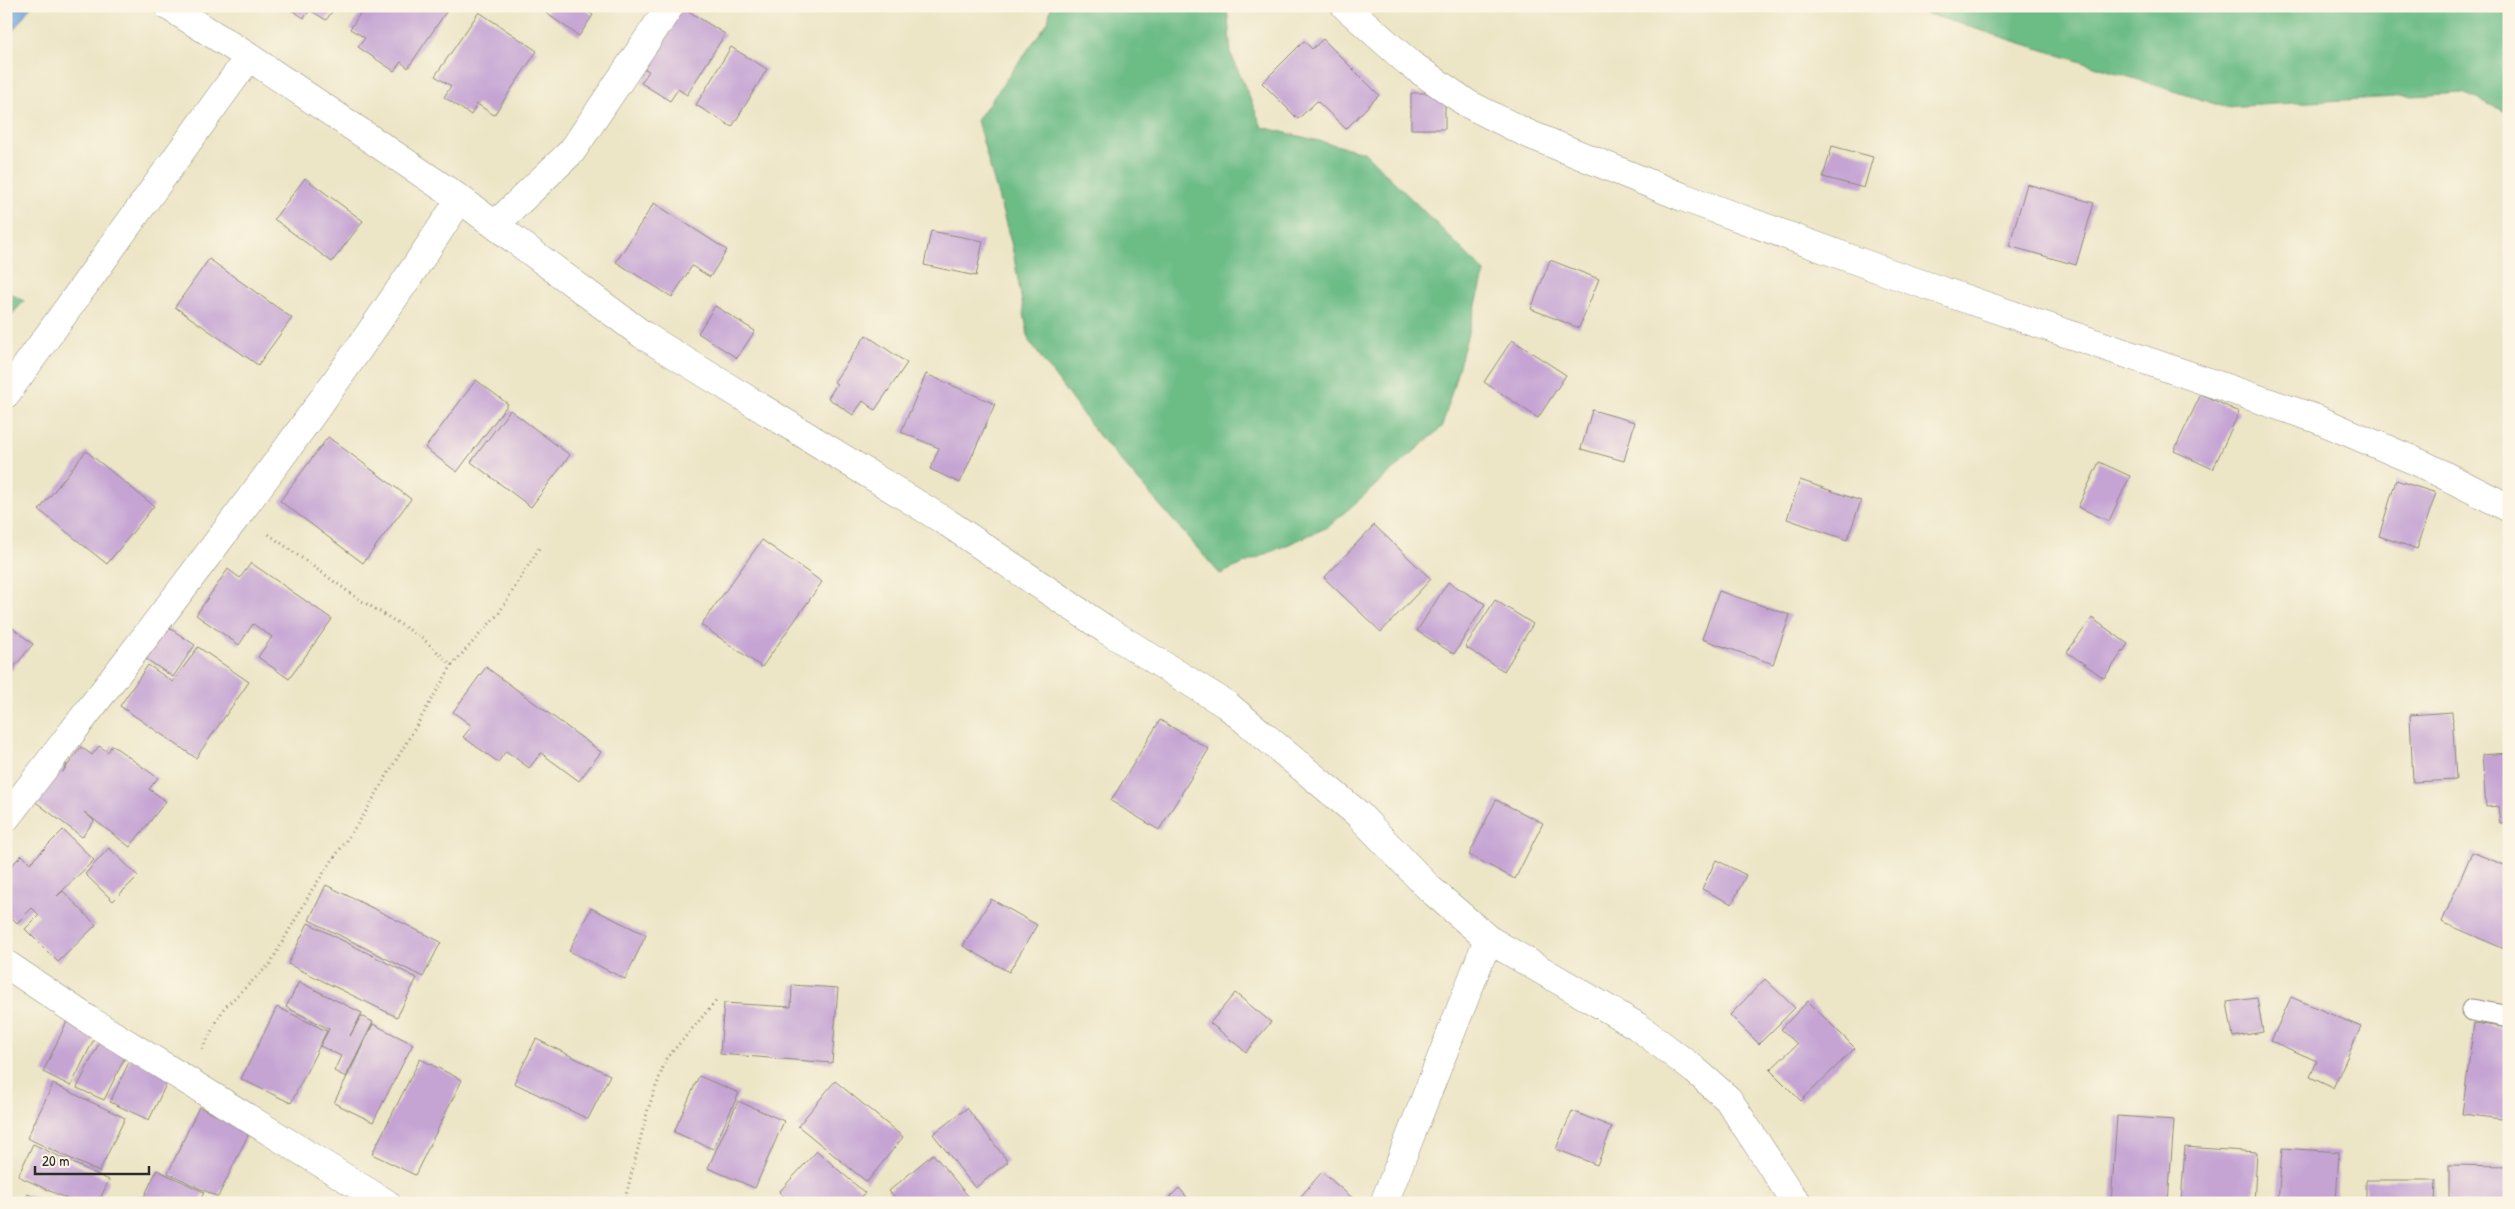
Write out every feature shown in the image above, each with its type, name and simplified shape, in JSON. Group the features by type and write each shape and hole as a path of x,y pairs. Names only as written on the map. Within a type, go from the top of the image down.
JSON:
{"street":[{"path":"168,6 249,57 460,198 642,335 948,523 1105,629 1227,706 1358,814 1430,889 1488,939 1636,1026 1696,1071 1728,1099 1790,1194 1798,1203"},
{"path":"496,224 572,151 670,6"},
{"path":"1345,6 1409,62 1468,104 1526,133 1685,198 1890,273 2316,419 2422,464 2509,508"},
{"path":"6,394 249,57"},
{"path":"6,818 241,512 394,300 460,198"},
{"path":"1384,1203 1488,939"},
{"path":"6,964 88,1020 386,1203"}],"lane":[{"path":"2472,1010 2509,1017"}],"path":[{"path":"241,512 317,571 421,637 452,665"},
{"path":"192,1083 201,1052 224,1008 270,964 312,890 365,813 452,665 500,613 541,545"},
{"path":"624,1203 648,1109 666,1059 717,1000"}],"green space":[{"path":"1051,6 1227,6 1231,54 1262,127 1364,152 1485,272 1442,427 1328,527 1220,574 1094,430 1029,341 1012,246 977,120 1048,22"},
{"path":"1903,6 2509,6 2509,113 2463,93 2225,107"},
{"path":"6,291 24,301 6,321"}],"water":[{"path":"6,6 31,6 6,40"}],"building":[{"path":"285,6 336,6 326,20 310,10 304,18"},
{"path":"365,6 450,6 408,68 401,62 394,71 358,47 365,38 350,29"},
{"path":"550,6 581,6 593,15 579,36 546,13"},
{"path":"680,6 725,34 687,95 678,89 670,101 641,83 649,71 643,68"},
{"path":"479,12 537,51 494,115 477,104 471,115 444,97 451,86 435,76"},
{"path":"1323,39 1379,95 1346,129 1317,101 1298,119 1262,83 1304,41 1312,49"},
{"path":"731,47 767,69 732,127 696,105"},
{"path":"1411,93 1445,93 1445,129 1411,129"},
{"path":"1832,146 1873,157 1864,188 1823,177"},
{"path":"305,178 363,221 332,262 274,219"},
{"path":"2027,184 2094,203 2076,265 2009,246"},
{"path":"654,203 727,250 710,277 692,266 672,297 616,262"},
{"path":"931,231 983,241 976,276 924,265"},
{"path":"209,259 292,318 258,365 175,307"},
{"path":"1550,260 1599,279 1579,328 1531,309"},
{"path":"715,306 755,331 737,358 698,333"},
{"path":"866,335 907,363 875,410 863,401 853,415 828,398 837,384 834,382"},
{"path":"1512,340 1566,375 1538,418 1484,382"},
{"path":"926,374 995,404 960,483 930,469 939,448 901,432"},
{"path":"476,380 508,404 457,472 425,448"},
{"path":"2201,394 2239,412 2213,469 2174,451"},
{"path":"510,410 570,455 531,507 471,462"},
{"path":"1592,410 1635,422 1624,461 1581,449"},
{"path":"328,437 411,499 363,563 280,501"},
{"path":"86,451 154,506 107,564 39,510"},
{"path":"2099,462 2130,476 2109,521 2078,507"},
{"path":"1800,480 1861,501 1847,540 1787,519"},
{"path":"2396,480 2436,493 2417,549 2379,536"},
{"path":"1374,525 1431,579 1381,632 1324,578"},
{"path":"762,540 822,582 762,667 701,625"},
{"path":"251,563 332,619 289,679 258,657 272,637 253,624 239,645 196,615 228,569 240,578"},
{"path":"1448,582 1485,604 1454,654 1417,631"},
{"path":"1719,591 1790,615 1773,664 1702,639"},
{"path":"1495,600 1533,624 1504,671 1465,647"},
{"path":"2092,618 2128,644 2104,678 2067,652"},
{"path":"6,623 33,644 11,671 6,668"},
{"path":"165,625 195,645 173,677 143,657"},
{"path":"198,647 249,682 196,758 120,706 148,665 173,682"},
{"path":"486,667 601,752 579,781 541,753 529,768 506,751 498,762 463,737 472,726 453,712"},
{"path":"2452,712 2456,780 2413,782 2410,715"},
{"path":"1160,720 1209,749 1159,830 1111,801"},
{"path":"112,745 158,778 149,789 166,801 130,847 84,812 94,821 82,837 33,800 63,762 67,765 62,773 81,747 92,755 99,746 108,752"},
{"path":"2509,753 2509,824 2500,824 2498,806 2486,807 2482,755"},
{"path":"1496,800 1543,823 1515,879 1469,855"},
{"path":"63,830 94,860 57,896 63,891 96,925 58,962 25,929 39,915 32,908 17,923 6,912 6,871 22,855 30,863"},
{"path":"109,848 138,876 113,901 85,874"},
{"path":"2472,852 2509,867 2509,951 2442,922"},
{"path":"1716,860 1746,875 1732,904 1702,889"},
{"path":"326,885 441,942 423,977 309,920"},
{"path":"991,899 1037,925 1009,972 963,946"},
{"path":"591,908 646,935 625,979 569,951"},
{"path":"308,923 417,978 397,1017 288,964"},
{"path":"1765,979 1795,1008 1759,1044 1730,1015"},
{"path":"299,982 362,1013 350,1036 361,1016 373,1022 346,1077 334,1071 341,1056 320,1046 329,1029 286,1007"},
{"path":"792,985 838,988 832,1063 720,1054 724,1003 791,1007"},
{"path":"1235,993 1271,1022 1246,1052 1210,1023"},
{"path":"2291,997 2361,1027 2333,1088 2310,1077 2317,1061 2271,1041"},
{"path":"2257,998 2263,1032 2233,1037 2227,1002"},
{"path":"1808,1001 1855,1048 1801,1101 1770,1070 1797,1044 1781,1029"},
{"path":"277,1007 327,1031 291,1103 241,1079"},
{"path":"70,1015 99,1029 71,1086 43,1072"},
{"path":"2474,1023 2509,1028 2509,1120 2462,1114"},
{"path":"373,1024 413,1044 373,1122 334,1103"},
{"path":"101,1039 128,1051 104,1100 77,1088"},
{"path":"536,1039 610,1075 588,1119 514,1083"},
{"path":"131,1058 170,1076 149,1120 110,1102"},
{"path":"420,1059 462,1080 415,1175 372,1154"},
{"path":"699,1076 739,1093 713,1149 674,1132"},
{"path":"835,1081 903,1137 867,1182 798,1126"},
{"path":"53,1084 125,1118 99,1172 27,1138"},
{"path":"738,1101 784,1121 755,1188 708,1168"},
{"path":"199,1107 250,1131 218,1197 168,1173"},
{"path":"967,1108 1008,1162 975,1188 933,1134"},
{"path":"1572,1111 1612,1127 1597,1165 1556,1149"},
{"path":"2117,1116 2174,1120 2168,1203 2111,1203"},
{"path":"33,1144 109,1180 98,1203 76,1203 18,1176"},
{"path":"2185,1147 2257,1152 2254,1203 2181,1203"},
{"path":"2282,1148 2339,1152 2336,1203 2278,1203"},
{"path":"817,1151 865,1193 856,1203 791,1203 779,1192"},
{"path":"933,1154 974,1203 900,1203 889,1191"},
{"path":"2449,1165 2509,1166 2509,1203 2449,1203"},
{"path":"157,1170 204,1192 199,1203 141,1203"},
{"path":"1322,1172 1358,1203 1295,1203"},
{"path":"2366,1180 2436,1180 2435,1203 2366,1203"},
{"path":"1179,1188 1192,1203 1164,1203"},
{"path":"28,1194 47,1203 23,1203"}]}
